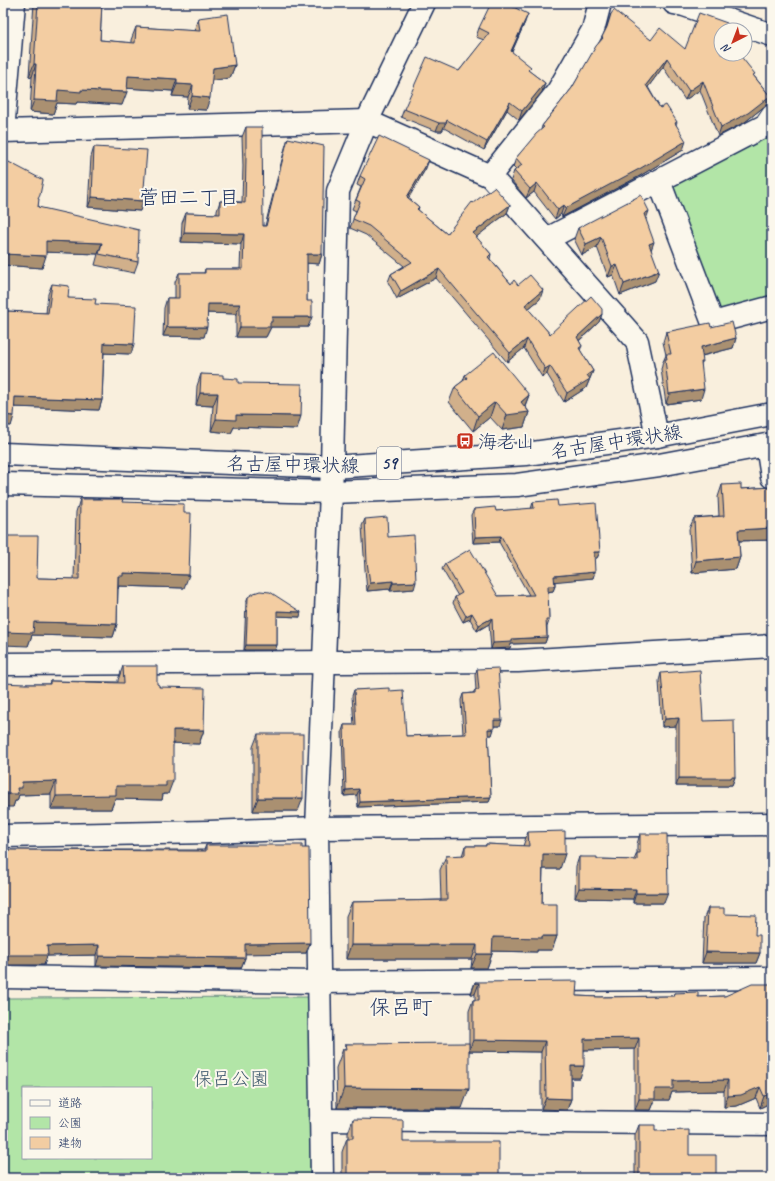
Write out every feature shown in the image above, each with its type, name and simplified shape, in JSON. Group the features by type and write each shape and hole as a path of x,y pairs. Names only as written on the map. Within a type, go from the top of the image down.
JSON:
{"street":[{"path":"14,3 3,131 367,121 490,176 637,341 657,436"},
{"path":"322,1178 317,828 332,492 338,191 367,121 424,3"},
{"path":"490,176 558,91 593,30 600,3"},
{"path":"681,4 772,35"},
{"path":"547,239 766,125 771,118"},
{"path":"659,181 713,323 772,307"},
{"name":"名古屋中環状線","path":"3,454 332,467 526,454 657,436 772,414"},
{"path":"769,445 772,477"},
{"name":"名古屋中環状線","path":"3,484 332,492 517,485 659,465 769,445"},
{"path":"3,664 518,661 772,646"},
{"path":"3,836 209,832 317,828 772,824"},
{"path":"3,977 319,982 772,978"},
{"path":"321,1120 772,1124"}],"green space":[{"path":"772,133 772,302 715,311 669,195 671,182"},
{"name":"保呂公園","path":"312,997 310,1178 3,1178 3,998"}],"building":[{"path":"38,3 102,3 100,40 135,43 136,27 200,31 198,18 228,14 235,65 213,68 210,98 192,96 193,85 177,84 177,79 128,76 127,92 81,90 81,92 58,90 57,101 34,100 36,64 34,64"},
{"path":"491,3 505,3 528,14 511,51 531,67 528,70 545,83 522,111 510,102 487,142 447,120 446,123 439,123 404,109 427,57 459,71 489,33 479,28"},
{"path":"614,10 651,40 660,28 685,49 699,13 724,22 713,22 713,62 745,62 755,74 753,75 770,96 748,113 721,127 703,81 689,91 667,58 646,85 660,108 666,105 677,122 675,123 686,141 641,168 566,208 564,205 558,210 537,183 530,189 514,171 522,165 516,158 536,134 544,127 542,126 572,88 596,46 603,38 602,37"},
{"path":"246,127 262,127 263,226 266,226 288,138 324,146 322,254 307,254 307,301 312,301 312,317 272,317 270,327 240,327 240,304 208,304 207,327 167,327 167,298 179,298 179,273 205,273 205,269 243,269 244,234 184,233 186,213 220,214 220,201 245,203"},
{"path":"379,136 429,160 407,197 419,207 417,209 447,234 472,202 473,203 494,187 510,205 473,233 491,254 488,257 511,284 514,280 518,285 530,275 543,290 525,305 550,334 591,296 602,309 602,314 577,337 582,346 579,348 593,371 587,375 590,379 567,393 550,366 545,369 527,339 510,353 439,269 401,291 391,274 412,262 369,226 353,219 360,202 356,200 365,179 360,176"},
{"path":"94,147 147,150 143,201 92,197"},
{"path":"3,159 43,180 38,199 38,207 139,230 138,262 99,254 102,243 46,241 46,256 3,254"},
{"path":"641,195 649,211 644,214 654,242 649,244 659,271 624,284 617,265 612,266 601,237 586,244 578,228"},
{"path":"52,284 69,286 68,298 96,299 95,304 136,306 134,344 104,343 102,400 15,397 14,416 3,415 3,355 6,311 48,313"},
{"path":"732,322 736,338 701,347 704,389 669,394 665,359 667,359 666,354 671,354 666,332 710,323 711,327"},
{"path":"494,352 529,395 521,402 529,412 507,415 495,402 478,416 455,387 467,378 465,375"},
{"path":"201,374 223,375 223,378 238,379 238,383 302,384 301,416 236,415 236,420 216,419 218,393 200,393"},
{"path":"741,484 741,489 772,487 772,528 738,530 740,557 696,561 694,518 724,516 722,485"},
{"path":"80,499 123,499 122,502 184,504 184,513 191,513 189,575 123,573 123,576 118,576 117,624 34,622 33,633 3,632 3,536 38,536 37,578 79,579"},
{"path":"557,500 558,506 596,503 600,552 594,552 595,572 554,576 555,586 548,586 549,621 546,620 547,637 512,639 512,642 493,643 492,618 479,625 472,613 466,616 455,597 462,593 445,564 470,549 498,596 534,595 501,536 475,537 474,509 495,507 496,511 534,508 533,502"},
{"path":"387,517 388,537 414,535 416,582 393,583 393,581 370,583 367,562 365,519"},
{"path":"260,591 270,592 301,612 277,611 277,645 246,645 248,597"},
{"path":"123,666 157,666 157,684 159,687 205,688 204,730 173,730 173,781 166,781 166,786 116,786 116,795 56,796 56,781 22,782 22,788 17,788 18,794 3,794 3,683 50,684 50,681 124,683"},
{"path":"498,668 502,720 494,720 494,729 488,729 491,797 360,802 359,789 346,790 344,725 356,725 354,690 389,688 389,691 403,690 406,736 466,734 463,694 475,693 475,690 479,690 477,669"},
{"path":"700,670 703,721 734,720 735,777 679,778 679,718 665,719 661,673"},
{"path":"258,734 303,734 303,798 258,798"},
{"path":"565,831 565,854 543,854 542,904 557,904 557,936 542,936 542,938 493,937 492,954 477,954 477,945 351,945 352,902 447,900 446,856 465,855 465,846 486,846 486,844 529,846 528,832"},
{"path":"640,834 667,834 668,893 636,893 636,889 579,888 579,857 637,860 637,853 640,853"},
{"path":"3,838 8,839 8,850 206,851 206,845 302,845 302,848 309,848 310,943 245,944 245,958 99,956 99,945 47,946 48,955 3,955"},
{"path":"708,908 724,908 724,914 756,915 755,935 760,935 760,953 706,952"},
{"path":"577,981 576,996 599,997 674,996 674,993 698,992 698,997 725,996 752,984 772,984 772,1093 764,1096 760,1087 741,1095 728,1096 728,1080 673,1081 673,1089 655,1089 655,1099 639,1099 639,1038 584,1039 584,1066 571,1066 571,1099 546,1098 545,1041 473,1040 473,1000 479,1000 479,983 475,982"},
{"path":"469,1043 469,1089 344,1088 343,1049 347,1049 346,1044"},
{"path":"353,1119 403,1120 403,1142 499,1142 499,1178 347,1178 347,1138 353,1138"},
{"path":"639,1125 655,1125 655,1131 689,1130 689,1155 716,1155 716,1178 639,1178"}],"place":[{"name":"海老山","path":"465,441"}],"district":[{"name":"菅田二丁目","path":"189,197"},
{"name":"保呂町","path":"401,1007"}]}
